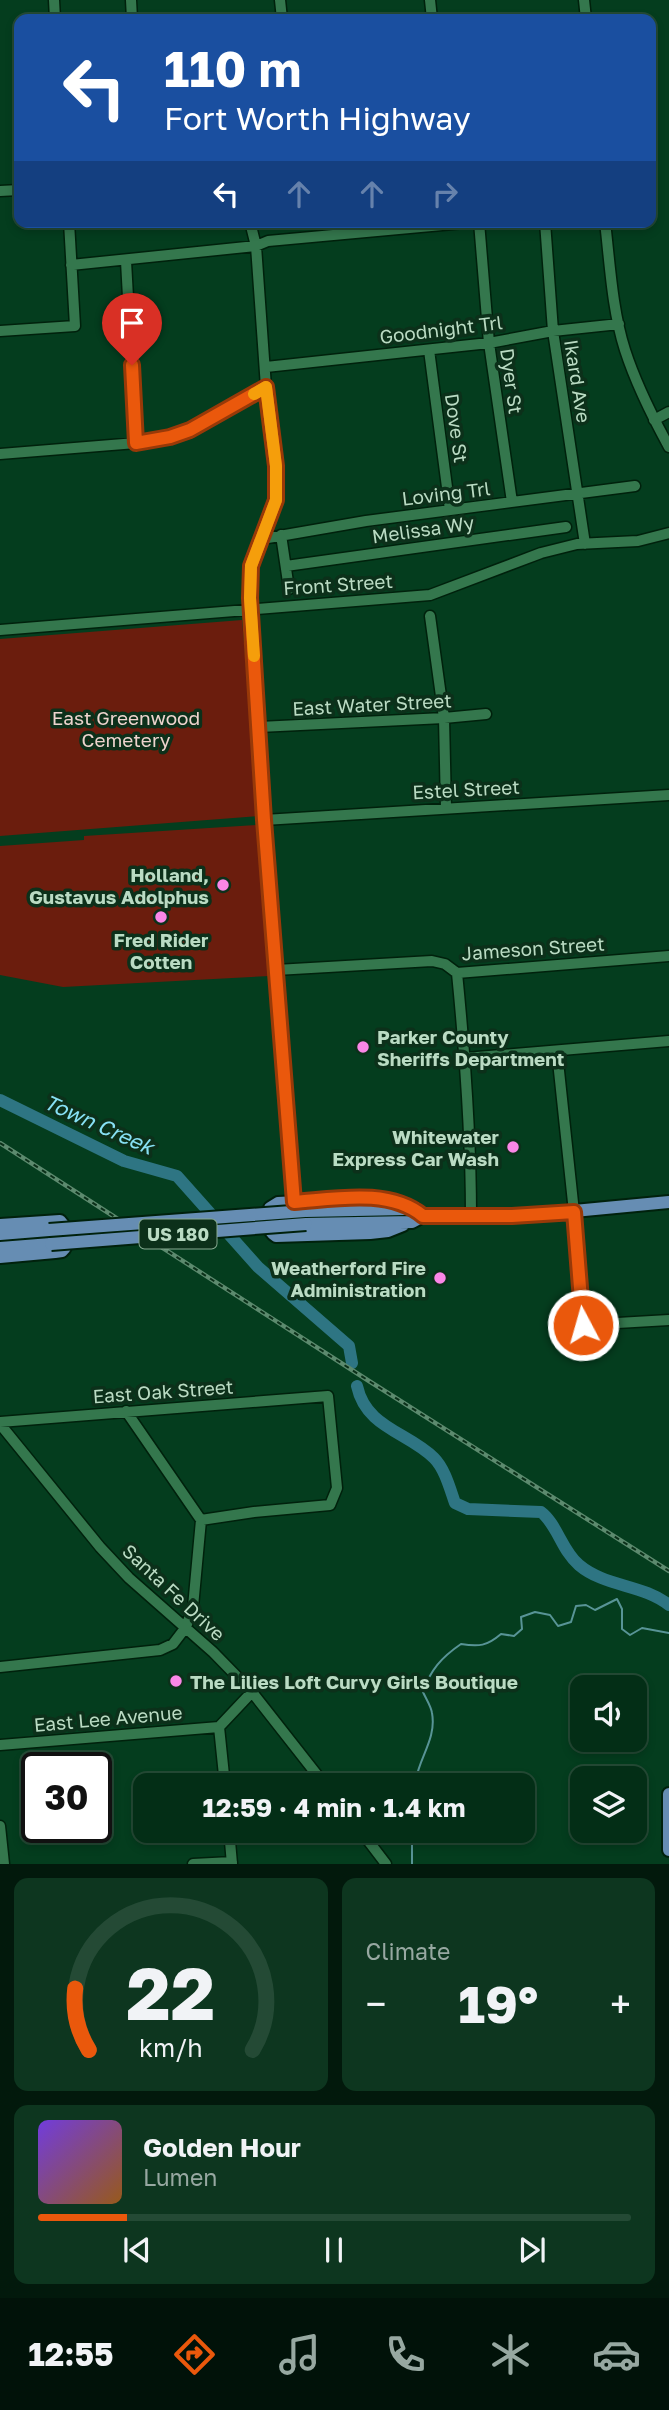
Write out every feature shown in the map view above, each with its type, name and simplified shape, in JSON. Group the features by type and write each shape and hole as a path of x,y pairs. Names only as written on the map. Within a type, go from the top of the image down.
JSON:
{"main road":[{"path":"377,1198 417,1216 388,1231 282,1236 271,1233 270,1208 278,1203 377,1198"},
{"name":"US 180","path":"0,1234 50,1237 306,1217 574,1212 669,1202"},
{"path":"0,1224 60,1221 65,1228 66,1244 62,1251 0,1257"},
{"name":"US 180","path":"0,1248 50,1237"},
{"path":"669,1796 669,1850"}],"street":[{"path":"0,331 75,326 69,228"},
{"path":"252,228 256,246 266,387 276,466 276,500 251,566 251,609 264,820 294,1202"},
{"path":"71,265 126,261 256,246 268,241 399,228"},
{"name":"Dyer St","path":"478,228 489,343 512,502"},
{"name":"Ikard Ave","path":"545,228 553,331 585,544"},
{"path":"606,228 619,324 632,370 669,447"},
{"path":"126,261 136,443"},
{"name":"Goodnight Trl","path":"266,367 489,343 553,331 619,324"},
{"name":"Dove St","path":"429,350 450,510"},
{"path":"0,454 136,443 170,437 190,430 266,387"},
{"path":"654,420 669,412"},
{"name":"Loving Trl","path":"262,538 635,486"},
{"name":"Melissa Wy","path":"286,566 566,527"},
{"name":"Front Street","path":"0,630 430,595 541,553 585,544 638,541 669,533"},
{"path":"281,535 289,589"},
{"path":"656,537 669,539"},
{"path":"430,616 444,718 446,808"},
{"name":"East Water Street","path":"259,727 486,714"},
{"name":"Estel Street","path":"264,820 669,795"},
{"name":"Jameson Street","path":"276,970 432,961 445,964 457,973 669,956"},
{"path":"457,973 471,1159 471,1216"},
{"path":"465,1058 669,1041"},
{"path":"557,1052 583,1325 669,1320"},
{"name":"East Oak Street","path":"0,1423 328,1396 337,1488 331,1505 201,1520"},
{"path":"0,1667 160,1650 173,1644 186,1627 197,1586 201,1520 126,1411"},
{"name":"Santa Fe Drive","path":"0,1423 100,1547 129,1578 186,1627 251,1692 315,1773"},
{"path":"224,1773 219,1727 251,1692"},
{"name":"East Lee Avenue","path":"0,1745 219,1727"},
{"path":"0,1826 4,1864"},
{"path":"193,1864 232,1863 230,1843"},
{"path":"370,1843 386,1864"}],"green space":[{"name":"East Greenwood Cemetery","path":"242,620 259,816 0,836 0,639"},
{"path":"257,825 270,976 63,987 0,975 0,846 84,840 84,836"}],"waterway":[{"name":"Town Creek","path":"0,1100 124,1161 177,1176 258,1267 349,1346 352,1363"},
{"name":"Town Creek","path":"357,1386 362,1400 378,1420 434,1458 447,1479 455,1503 468,1509 541,1512 579,1565 600,1578 647,1593 669,1605"},
{"path":"418,1773 433,1723 423,1692 438,1665 461,1644 482,1645 501,1634 514,1636 522,1629 521,1617 535,1612 550,1615 558,1626 571,1622 576,1606 586,1605 595,1610 617,1599 622,1609 622,1629 630,1635 642,1628 669,1633"},
{"path":"412,1843 412,1864"}],"railway":[{"path":"0,1143 669,1571"}],"slow traffic":[{"path":"254,394 266,387 276,466 276,500 251,566 254,656"}],"place":[{"name":"Holland, Gustavus Adolphus","path":"223,885"},
{"name":"Fred Rider Cotten","path":"161,917"},
{"name":"Parker County Sheriffs Department","path":"363,1047"},
{"name":"Whitewater Express Car Wash","path":"513,1147"},
{"name":"Weatherford Fire Administration","path":"440,1278"},
{"name":"The Lilies Loft Curvy Girls Boutique","path":"176,1681"}],"route":[{"path":"132,365 136,443 170,437 190,430 266,387 276,466 276,500 251,566 250,598 264,820 294,1202 377,1198 415,1209 423,1216 512,1216 574,1212 583,1325"}]}
